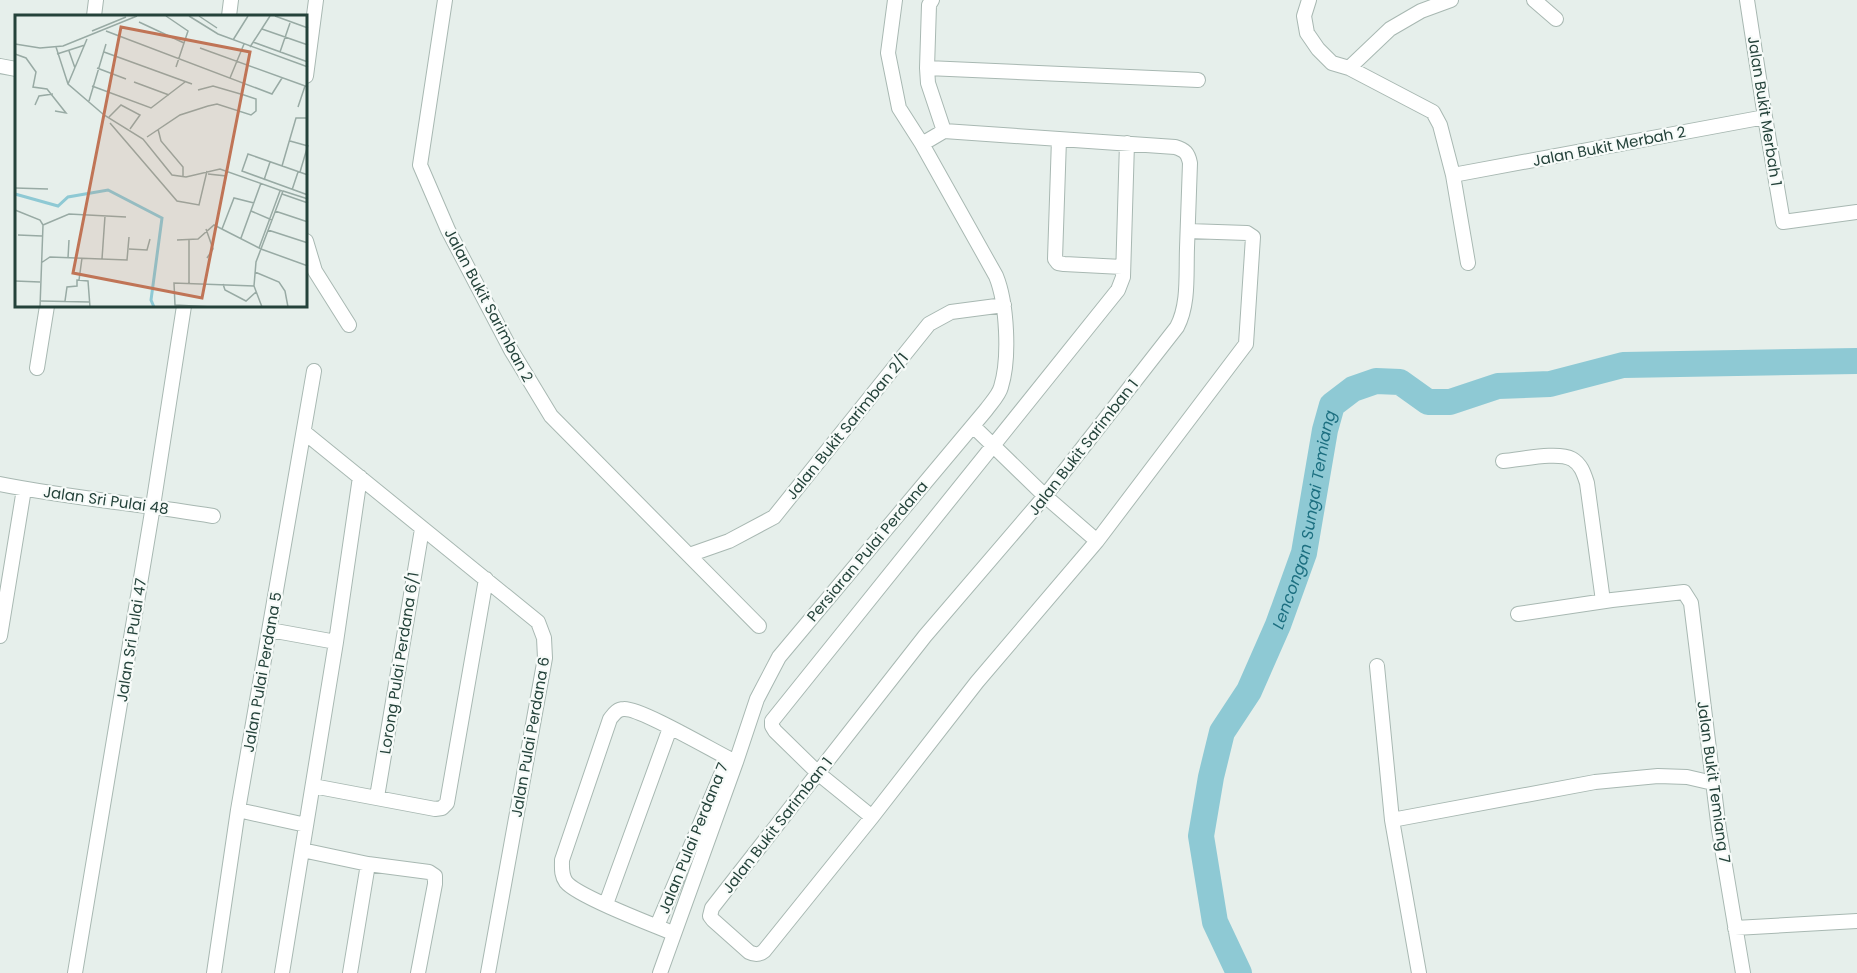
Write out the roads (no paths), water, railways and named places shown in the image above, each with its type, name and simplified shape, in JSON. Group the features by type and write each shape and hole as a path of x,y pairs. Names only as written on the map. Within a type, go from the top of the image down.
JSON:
{"street":[{"path":"94,15 96,0"},
{"path":"229,15 231,0"},
{"path":"308,61 316,0"},
{"name":"Jalan Bukit Sarimban 2","path":"445,0 420,165 448,230 511,350 550,416 759,626"},
{"name":"Persiaran Pulai Perdana","path":"660,973 757,699 779,657 973,426 1001,389 1005,365 1004,305 1001,288 922,144 899,108 888,53 895,0"},
{"path":"922,144 944,131 928,83 932,0"},
{"path":"1309,0 1304,15 1307,33 1332,63 1349,68 1433,112 1440,125 1453,175 1468,263"},
{"path":"1349,68 1389,29 1421,11 1451,0"},
{"path":"1534,0 1556,19"},
{"name":"Jalan Bukit Merbah 1","path":"1748,0 1783,222 1857,212"},
{"path":"0,66 15,69"},
{"path":"927,68 1198,80"},
{"name":"Jalan Bukit Merbah 2","path":"1453,175 1765,117"},
{"name":"Jalan Bukit Sarimban 1","path":"872,817 760,954 754,955 749,952 710,916 712,908 926,636 1045,496 1177,327 1183,316 1185,304 1190,163 1183,149 944,131"},
{"path":"1059,139 1055,259 1058,263 1064,264 1122,267"},
{"path":"1127,143 1123,277 1118,290 772,721 775,731 819,774 872,817 977,682 1097,541 1246,344 1253,237 1247,233 1188,231"},
{"path":"308,248 315,271 349,325"},
{"name":"Jalan Bukit Sarimban 2/1","path":"689,555 729,541 774,517 929,324 951,312 1004,305"},
{"path":"37,368 47,308"},
{"name":"Jalan Sri Pulai 47","path":"75,973 184,308"},
{"name":"Jalan Pulai Perdana 5","path":"214,973 238,810 314,371"},
{"path":"973,426 1045,496 1097,541"},
{"name":"Jalan Pulai Perdana 6","path":"304,432 538,622 544,638 545,658 488,973"},
{"path":"1503,461 1557,456 1571,459 1581,467 1587,483 1603,601 1518,614"},
{"path":"282,973 336,642 360,477"},
{"name":"Jalan Sri Pulai 48","path":"0,484 213,516"},
{"path":"0,636 24,489"},
{"name":"Lorong Pulai Perdana 6/1","path":"377,797 422,529"},
{"path":"313,786 435,809 447,804 486,579"},
{"name":"Jalan Bukit Temiang 7","path":"1603,601 1684,592 1688,596 1719,830 1743,973"},
{"path":"270,630 336,642"},
{"path":"1377,666 1392,820 1419,973"},
{"name":"Jalan Pulai Perdana 7","path":"657,926 728,758 670,728 623,708 615,712 610,719 562,860 561,871 565,881 573,889 606,904 673,933"},
{"path":"606,904 670,728"},
{"path":"1392,820 1595,782 1658,776 1687,777 1713,783"},
{"path":"238,810 306,825"},
{"path":"302,850 368,864 429,872 435,876 418,973"},
{"path":"350,973 368,864"},
{"path":"1735,928 1857,921"}],"waterway":[{"name":"Lencongan Sungai Temiang","path":"1239,973 1215,922 1201,836 1211,777 1222,732 1249,691 1278,625 1304,553 1325,430 1332,405 1353,389 1376,381 1400,382 1428,402 1450,402 1498,386 1550,384 1623,365 1857,361"}]}
